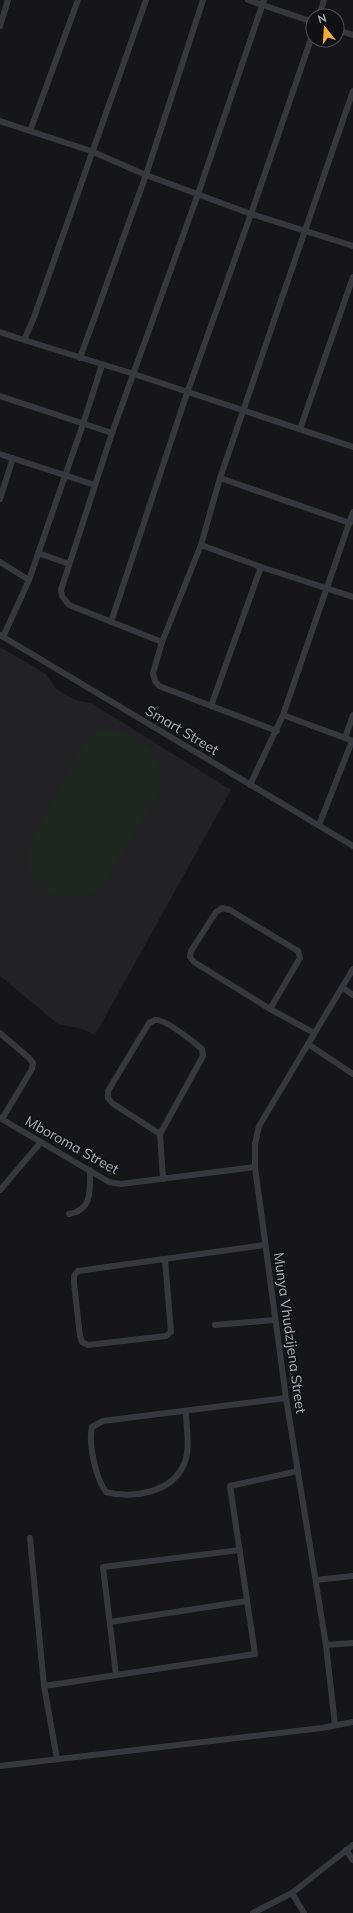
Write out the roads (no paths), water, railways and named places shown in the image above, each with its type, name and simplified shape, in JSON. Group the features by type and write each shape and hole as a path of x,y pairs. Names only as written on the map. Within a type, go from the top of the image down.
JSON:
{"street":[{"path":"0,26 8,0"},
{"path":"30,131 78,0"},
{"path":"24,340 33,320 91,151 146,0"},
{"path":"80,358 146,175 203,0"},
{"path":"248,0 263,2 305,19"},
{"path":"162,642 75,608 64,600 61,590 112,433 198,194 263,2"},
{"path":"111,622 187,392 251,214 308,48"},
{"path":"276,731 159,686 155,682 153,673 162,642 201,545 220,478 244,412 353,91"},
{"path":"0,121 91,151 146,175 251,214 353,246"},
{"path":"300,429 353,277"},
{"path":"0,332 134,374 244,412 353,447"},
{"path":"2,636 29,580 84,424 102,365"},
{"path":"0,396 112,433"},
{"path":"0,454 95,485"},
{"path":"0,499 13,458"},
{"path":"220,478 350,523"},
{"path":"250,785 283,715 353,512"},
{"path":"201,545 261,567 353,597"},
{"path":"38,553 69,564"},
{"path":"0,562 29,580"},
{"path":"211,706 261,567"},
{"name":"Smart Street","path":"2,636 353,846"},
{"path":"283,715 353,741 319,825"},
{"path":"345,738 353,715"},
{"path":"270,1009 300,958 298,951 230,910 222,908 216,912 191,951 190,957 194,962 270,1009 314,1033"},
{"name":"Munya Vhudzijena Street","path":"335,1725 326,1645 286,1398 275,1320 255,1167 255,1144 259,1126 353,969"},
{"path":"342,987 353,995"},
{"path":"160,1134 112,1103 108,1098 108,1091 149,1023 155,1020 162,1021 196,1044 202,1049 203,1056 160,1134 163,1179"},
{"path":"0,1034 29,1058 33,1064 32,1069 1,1118"},
{"path":"308,1044 353,1074"},
{"name":"Mboroma Street","path":"1,1118 110,1182 121,1184 255,1167"},
{"path":"0,1190 40,1142"},
{"path":"69,1214 79,1212 86,1205 90,1191 90,1170"},
{"path":"165,1260 170,1332 166,1336 88,1345 82,1342 74,1283 74,1276 78,1271 265,1245"},
{"path":"215,1325 275,1320"},
{"path":"186,1412 187,1448 184,1464 174,1477 162,1487 140,1494 119,1496 106,1492 99,1484 90,1435 92,1427 103,1422 286,1398"},
{"path":"44,1686 255,1654 230,1486 298,1471"},
{"path":"30,1538 44,1686 57,1759"},
{"path":"116,1675 103,1567 240,1550"},
{"path":"316,1580 353,1576"},
{"path":"110,1622 248,1601"},
{"path":"326,1645 353,1642"},
{"path":"0,1766 353,1722"},
{"path":"253,1913 292,1893 353,1845"},
{"path":"346,1850 353,1860"},
{"path":"292,1893 304,1913"}]}
